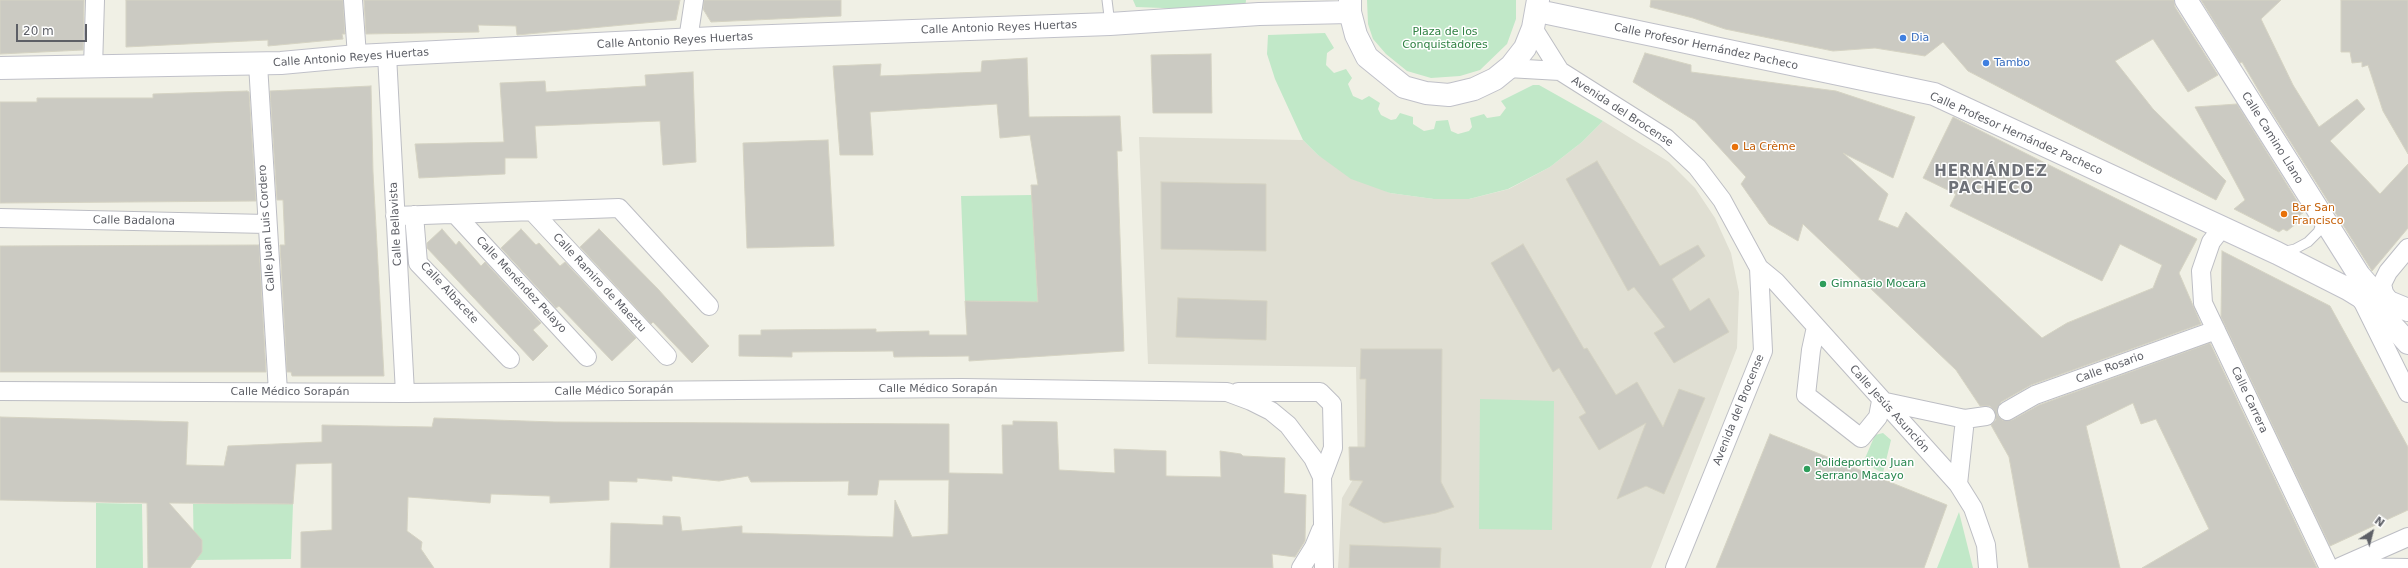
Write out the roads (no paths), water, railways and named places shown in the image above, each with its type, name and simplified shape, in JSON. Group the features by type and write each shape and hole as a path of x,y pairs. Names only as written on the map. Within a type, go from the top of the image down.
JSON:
{"main road":[{"name":"Calle Camino Llano","path":"2186,0 2323,220 2359,275 2372,291"},
{"name":"Calle Antonio Reyes Huertas","path":"0,68 93,68 258,64 357,56 688,40 1110,24 1350,6"},
{"path":"1350,6 1356,35 1367,57 1404,87 1426,93 1449,95 1474,88 1495,79 1508,68 1525,48 1536,13"},
{"name":"Calle Profesor Hernández Pacheco","path":"1536,13 1934,94 2221,228 2277,253 2372,291 2390,323 2408,343"},
{"path":"2372,291 2378,298 2400,307"}],"street":[{"path":"93,68 95,0"},
{"path":"353,0 357,56"},
{"path":"688,40 694,0"},
{"name":"Avenida del Brocense","path":"1536,13 1560,71"},
{"name":"Calle Bellavista","path":"386,55 404,393"},
{"name":"Calle Juan Luis Cordero","path":"258,64 278,392"},
{"name":"Avenida del Brocense","path":"1508,68 1560,71 1666,138 1697,167 1722,200 1759,268 1763,351 1675,568"},
{"path":"395,216 619,208 709,306"},
{"name":"Calle Ramiro de Maeztu","path":"532,211 667,356"},
{"name":"Calle Menéndez Pelayo","path":"455,214 587,357"},
{"name":"Calle Albacete","path":"414,215 418,263 510,359"},
{"name":"Calle Badalona","path":"0,218 267,224"},
{"name":"Calle Carrera","path":"2221,228 2211,242 2201,271 2203,302 2335,568"},
{"path":"2408,248 2372,291 2408,393"},
{"name":"Calle Jesús Asunción","path":"1759,268 1816,327 1881,401 1958,484 1973,508 1986,545 1988,568"},
{"path":"1816,327 1810,357 1806,395 1861,438 1878,417 1881,401 1965,419 1986,416"},
{"name":"Calle Rosario","path":"2007,411 2034,395 2216,330"},
{"name":"Calle Médico Sorapán","path":"0,392 404,393 962,388 1320,392 1332,404 1333,448 1322,477"},
{"name":"Calle Médico Sorapán","path":"1227,392 1251,400 1271,411 1288,425 1313,458 1322,477"},
{"path":"1958,484 1965,419"},
{"path":"1322,477 1324,568"},
{"path":"1301,568 1314,547 1322,527"},
{"path":"2335,568 2408,537"},
{"path":"2335,568 2408,568"}],"lane":[{"path":"1107,0 1110,24"},
{"path":"2277,253 2295,249 2308,242 2318,232 2323,220"}],"place":[{"name":"Dia","path":"1903,38"},
{"name":"Tambo","path":"1986,63"},
{"name":"La Crème","path":"1735,147"},
{"name":"Bar San Francisco","path":"2284,214"},
{"name":"Gimnasio Mocara","path":"1823,284"},
{"name":"Polideportivo Juan Serrano Macayo","path":"1807,469"}],"district":[{"name":"HERNÁNDEZ PACHECO","path":"1991,180"}],"park label":[{"name":"Plaza de los Conquistadores","path":"1445,38"}]}
